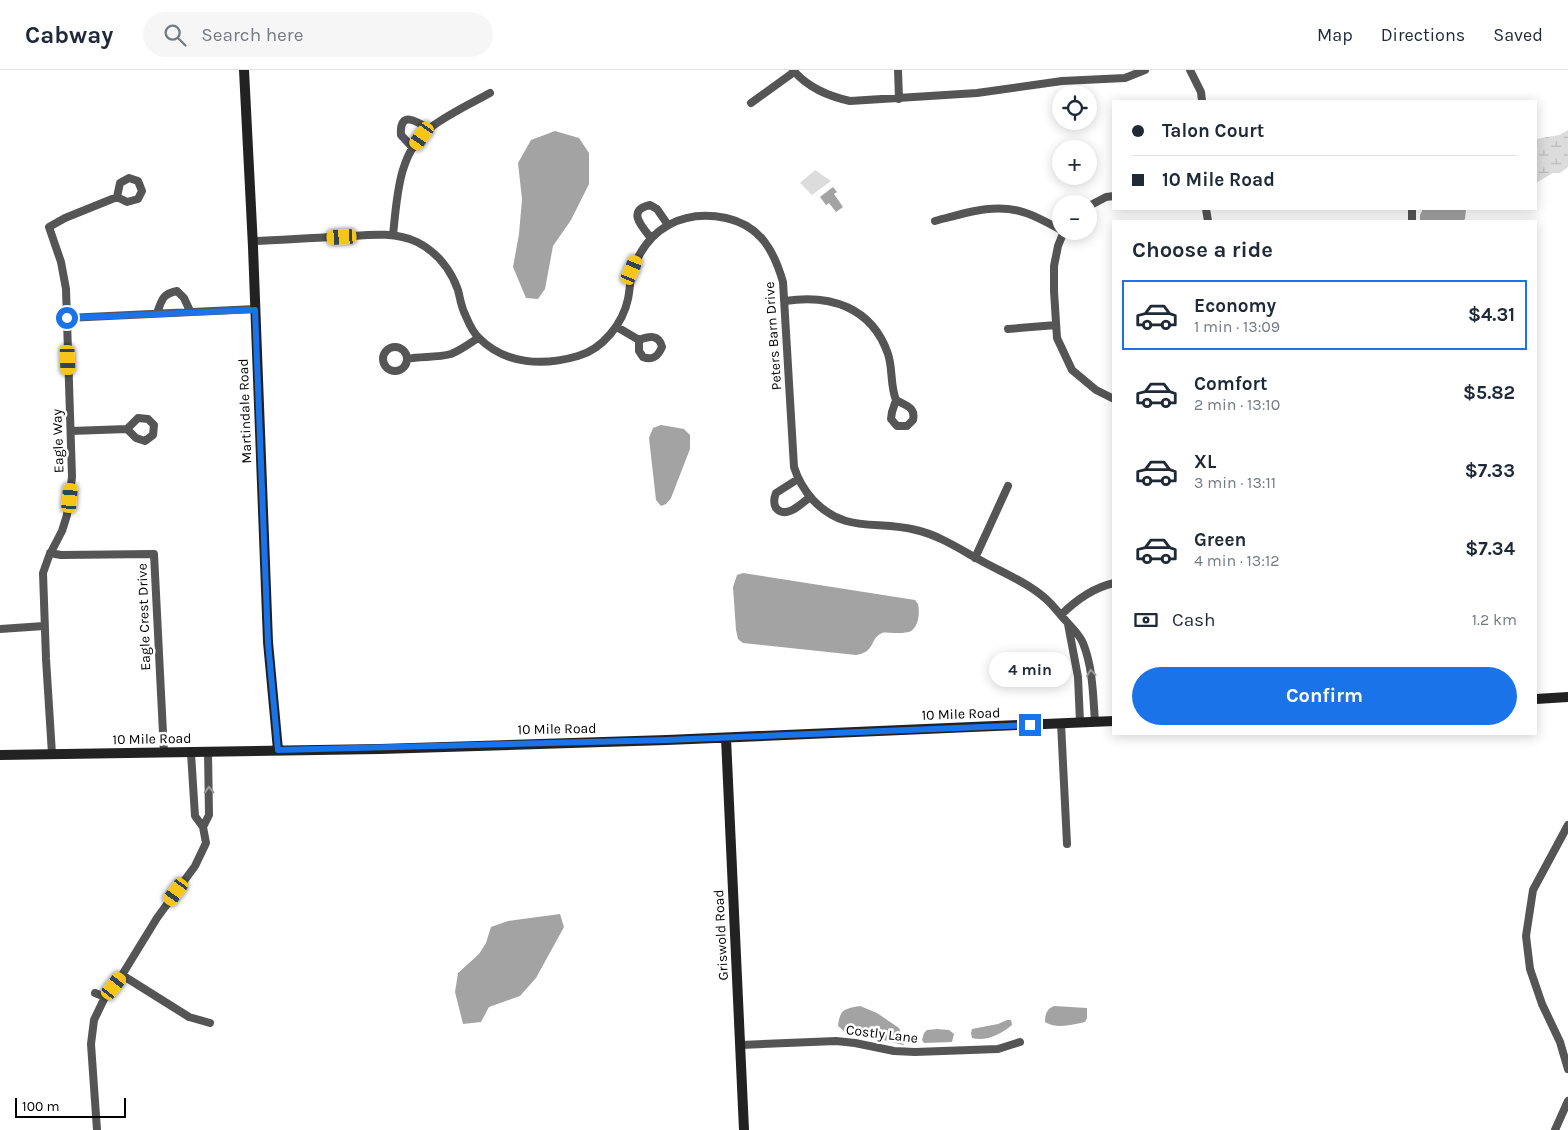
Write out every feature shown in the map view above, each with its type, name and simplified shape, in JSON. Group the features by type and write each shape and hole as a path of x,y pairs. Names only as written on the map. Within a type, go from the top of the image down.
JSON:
{"main road":[{"name":"Martindale Road","path":"244,70 268,642 278,750"},
{"path":"1537,699 1568,697"},
{"name":"10 Mile Road","path":"0,755 191,753 726,738 1112,721"},
{"name":"Griswold Road","path":"726,738 744,1130"}],"street":[{"path":"898,70 899,99"},
{"path":"751,104 794,71 818,91 850,101 977,93 1062,82 1125,78 1145,70"},
{"path":"1190,70 1201,92 1202,100"},
{"path":"393,235 401,176 413,148 429,129 490,93"},
{"path":"413,148 401,135 400,128 406,120 417,120 429,129"},
{"name":"Eagle Way","path":"52,754 44,626 43,573 67,516 72,477 66,289 61,262 49,227 65,218 117,196"},
{"path":"1097,202 1112,196"},
{"path":"651,238 638,220 637,214 640,209 650,205 657,209 668,225"},
{"path":"935,221 979,210 996,208 1028,213 1052,225"},
{"name":"Peters Barn Drive","path":"252,241 393,235 418,243 433,252 453,277 463,310 478,338 510,358 529,362 547,362 580,356 591,351 612,332 622,317 628,298 632,270 639,255 651,238 668,225 692,216 710,216 733,220 754,231 766,241 773,253 783,282 794,467 798,479 810,497 818,506 845,522 861,525 900,527 934,536 1026,584 1048,600 1077,632 1083,642 1090,665 1095,722"},
{"path":"1060,240 1054,266 1057,338 1072,370 1096,390 1112,398"},
{"path":"157,313 161,302 168,293 177,291 184,298 190,311"},
{"path":"785,301 813,299 832,302 850,308 865,319 878,334 888,354 892,392 896,400"},
{"path":"67,318 190,311 255,310"},
{"path":"1008,329 1056,325"},
{"path":"617,326 639,340"},
{"path":"407,358 435,357 450,354 478,338"},
{"path":"71,431 127,429"},
{"path":"798,479 776,493 774,506 784,512 791,511 810,497"},
{"path":"975,558 1008,486"},
{"name":"Eagle Crest Drive","path":"50,553 61,556 154,554 164,753"},
{"path":"1061,615 1092,590 1112,584"},
{"name":"Peters Barn Drive","path":"1068,624 1078,677 1080,722"},
{"path":"0,629 44,626"},
{"path":"1061,723 1067,844"},
{"path":"203,827 209,816 208,752"},
{"path":"97,1130 91,1044 94,1020 104,997 122,975 157,918 196,866 206,843 203,827 195,816 191,753"},
{"path":"1568,825 1533,890 1526,936 1530,969 1542,1004 1560,1042 1568,1069"},
{"path":"149,913 157,918"},
{"path":"122,975 189,1017 210,1023"},
{"path":"95,993 104,997"},
{"name":"Costly Lane","path":"741,1045 836,1041 894,1051 915,1052 998,1048 1020,1042"},
{"path":"1555,1130 1568,1101"}],"green space":[{"path":"1568,130 1568,167 1560,173 1553,173 1537,182 1537,139 1559,135"},
{"path":"815,170 831,181 812,195 800,183"}],"shaded area":[{"path":"555,131 579,138 589,153 589,184 571,220 553,246 545,289 538,299 526,298 513,267 519,234 522,199 518,163 531,140"},
{"path":"833,187 837,192 834,194 843,207 836,212 829,203 826,205 820,197"},
{"path":"1422,210 1466,210 1464,220 1420,220"},
{"path":"661,425 684,429 690,435 690,449 671,498 666,504 661,506 656,500 649,438 653,428"},
{"path":"743,573 915,600 919,607 918,620 915,627 909,632 882,633 875,639 867,651 856,655 743,643 738,639 736,630 733,587 737,575"},
{"path":"560,914 564,927 536,978 520,996 489,1007 481,1022 463,1024 455,992 458,973 479,954 486,943 491,927 508,921"},
{"path":"860,1006 877,1013 899,1028 905,1043 903,1045 845,1032 838,1026 840,1016 844,1011"},
{"path":"1054,1006 1087,1008 1087,1018 1085,1022 1070,1025 1059,1026 1049,1024 1045,1022 1046,1014"},
{"path":"1011,1020 1012,1025 998,1034 983,1039 972,1038 972,1029 998,1024"},
{"path":"927,1030 949,1030 954,1034 952,1042 924,1043 922,1040 924,1033"}],"route":[{"path":"67,318 190,311 255,310 268,642 278,750 380,749 422,746 667,740 1030,725"}]}
